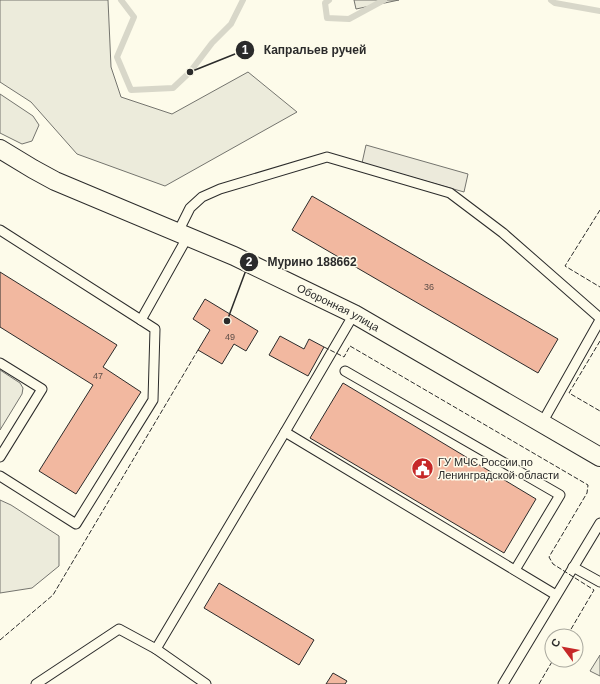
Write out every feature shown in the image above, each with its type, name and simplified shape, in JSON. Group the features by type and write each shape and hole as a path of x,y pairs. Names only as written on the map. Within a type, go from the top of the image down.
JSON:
{"street":[{"name":"Оборонная улица","path":"0,149 55,181 234,256 354,314 600,457"}],"lane":[{"path":"141,320 183,234 190,208 202,197 220,189 327,157 450,193 503,233 600,319 542,423"},
{"path":"0,230 155,329 153,400 76,524 0,476"},
{"path":"156,649 286,432 354,314"},
{"path":"0,363 42,390 0,457"},
{"path":"346,371 560,495 515,570"},
{"path":"286,432 556,595"},
{"path":"503,684 600,523"},
{"path":"574,567 600,582"},
{"path":"36,684 119,629 156,649 206,684"}],"shaded area":[{"path":"0,0 108,0 111,67 121,97 172,114 248,72 297,112 165,186 77,154 31,102 0,82"},
{"path":"354,0 399,0 356,9"},
{"path":"0,94 33,116 39,125 32,141 22,144 0,133"},
{"path":"366,145 468,174 464,192 362,163"},
{"path":"0,370 20,383 23,388 22,394 0,430"},
{"path":"0,500 11,505 59,536 59,566 32,588 0,593"},
{"path":"600,655 600,676 590,671"}],"building":[{"path":"312,196 558,339 538,373 292,230"},
{"path":"0,272 117,345 103,367 141,392 76,494 39,471 93,385 0,327"},
{"path":"205,299 258,331 246,351 234,344 222,364 198,350 210,330 193,319"},
{"path":"280,336 304,349 309,339 324,347 308,376 269,355"},
{"name":"ГУ МЧС России по Ленинградской области","path":"343,383 536,499 504,553 310,438"},
{"path":"219,583 314,640 299,665 204,608"},
{"path":"333,673 347,681 345,684 326,684"}],"waterway":[{"path":"121,0 134,17 117,57 131,90 173,88 190,72 212,43 231,24 243,0"},
{"path":"329,0 325,3 327,18 349,19 384,0"},
{"path":"551,0 555,3 600,11"}],"fence":[{"path":"600,210 565,266 600,287"},
{"path":"600,341 569,393 600,411"},
{"path":"324,347 344,357 350,346 588,485 587,493 549,557 553,564 594,590 572,628"},
{"path":"0,640 53,595 198,350"},
{"path":"539,684 548,668"}],"place":[{"name":"Капральев ручей","path":"190,72"},
{"name":"Мурино 188662","path":"227,321"},
{"name":"ГУ МЧС России по Ленинградской области","path":"423,468"}]}
